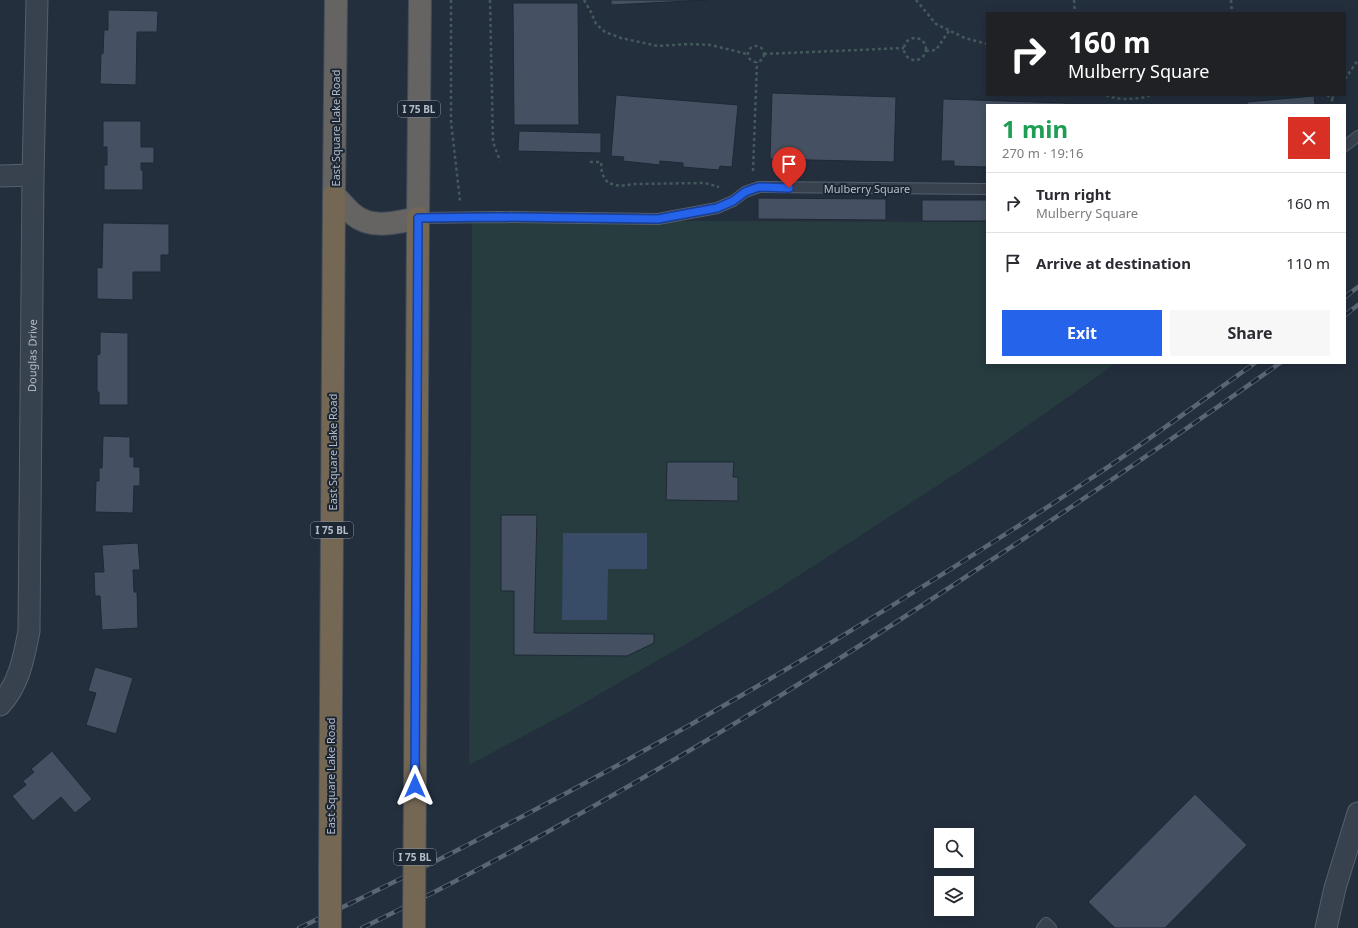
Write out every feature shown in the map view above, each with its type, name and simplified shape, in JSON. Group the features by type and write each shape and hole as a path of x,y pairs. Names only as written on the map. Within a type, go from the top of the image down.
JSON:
{"highway":[{"name":"East Square Lake Road","path":"330,928 336,0"},
{"name":"I 75 BL","path":"414,928 420,0"},
{"path":"334,195 355,216 369,223 382,224 418,218"}],"street":[{"name":"Douglas Drive","path":"0,705 7,698 16,680 23,660 29,631 33,175 37,0"},
{"path":"0,176 33,175"},
{"path":"1326,928 1335,888 1358,813"}],"lane":[{"path":"1346,145 1358,136"},
{"name":"Mulberry Square","path":"418,218 507,217 658,219 717,208 733,201 745,192 767,187 986,189"},
{"path":"1042,928 1046,923 1051,928"}],"path":[{"path":"451,0 451,121 459,188"},
{"path":"490,0 493,142 500,161"},
{"path":"584,0 596,24 605,32 621,38 658,46 690,44 711,45 747,54 752,60 757,62"},
{"path":"916,0 936,24 949,31 986,44"},
{"path":"1074,0 1075,12"},
{"path":"1231,0 1232,12"},
{"path":"926,51 936,50 949,31"},
{"path":"916,39 922,42 926,48 926,51 919,59 912,59 906,55 904,48 910,40 916,39"},
{"path":"747,54 749,49 756,45 761,47 764,54 762,59 757,62"},
{"path":"764,54 904,48"},
{"path":"1346,78 1358,60"},
{"path":"590,162 601,162 602,174 608,183 620,186 634,184 705,183 718,187 753,189 757,62"},
{"path":"1108,96 1116,99 1128,99 1144,96"},
{"path":"1328,96 1332,99"},
{"path":"1332,104 1334,96"}],"green space":[{"path":"472,220 986,222 986,364 1115,364 1000,445 778,589 565,714 469,765"}],"water":[{"path":"563,533 647,533 647,569 608,569 607,620 562,620"}],"building":[{"path":"611,0 707,0 611,5"},
{"path":"513,3 578,3 579,125 514,125"},
{"path":"108,10 158,11 157,32 137,32 136,85 100,84 101,53 103,54 104,30 108,30"},
{"path":"772,93 896,97 894,162 770,159"},
{"path":"616,95 738,105 732,167 720,166 719,170 683,167 683,163 660,161 660,165 623,161 624,157 611,156"},
{"path":"1314,96 1315,104 1247,104 1247,102"},
{"path":"943,99 1066,103 986,104 986,167 954,166 954,161 941,161"},
{"path":"103,121 141,121 141,147 154,147 154,163 141,163 141,170 143,170 143,190 104,190 104,165 107,165 107,147 103,147"},
{"path":"519,131 601,133 601,153 518,151"},
{"path":"758,198 886,199 886,220 758,219"},
{"path":"922,200 986,200 986,221 922,221"},
{"path":"103,223 169,224 169,255 161,255 161,272 133,272 133,300 97,299 97,267 102,268"},
{"path":"100,332 128,333 128,405 99,405 99,392 97,392 97,355 100,354"},
{"path":"103,436 130,437 130,457 134,457 134,467 140,467 140,486 134,486 133,513 95,512 96,481 99,481 99,468 102,468"},
{"path":"667,462 734,462 733,477 738,477 738,501 666,500"},
{"path":"501,515 537,515 534,633 654,634 654,643 627,656 514,655 514,591 501,591"},
{"path":"138,543 140,570 133,570 134,592 137,592 138,628 102,630 100,596 95,596 94,572 104,572 102,545"},
{"path":"95,667 133,678 116,734 86,725 96,693 88,691"},
{"path":"52,751 92,799 75,813 61,797 33,821 12,796 26,785 23,781 34,772 31,769"},
{"path":"1195,794 1247,845 1165,928 1115,928 1088,902"}],"railway":[{"path":"1346,296 1358,287"},
{"path":"1346,314 1358,305"},
{"path":"299,928 503,827 703,718 801,661 995,541 1090,479 1254,364"},
{"path":"362,928 431,894 568,821 767,704 946,590 1138,462 1279,364"}],"route":[{"path":"415,786 418,218 499,217 658,219 717,208 733,201 745,192 759,187 789,188"}]}
